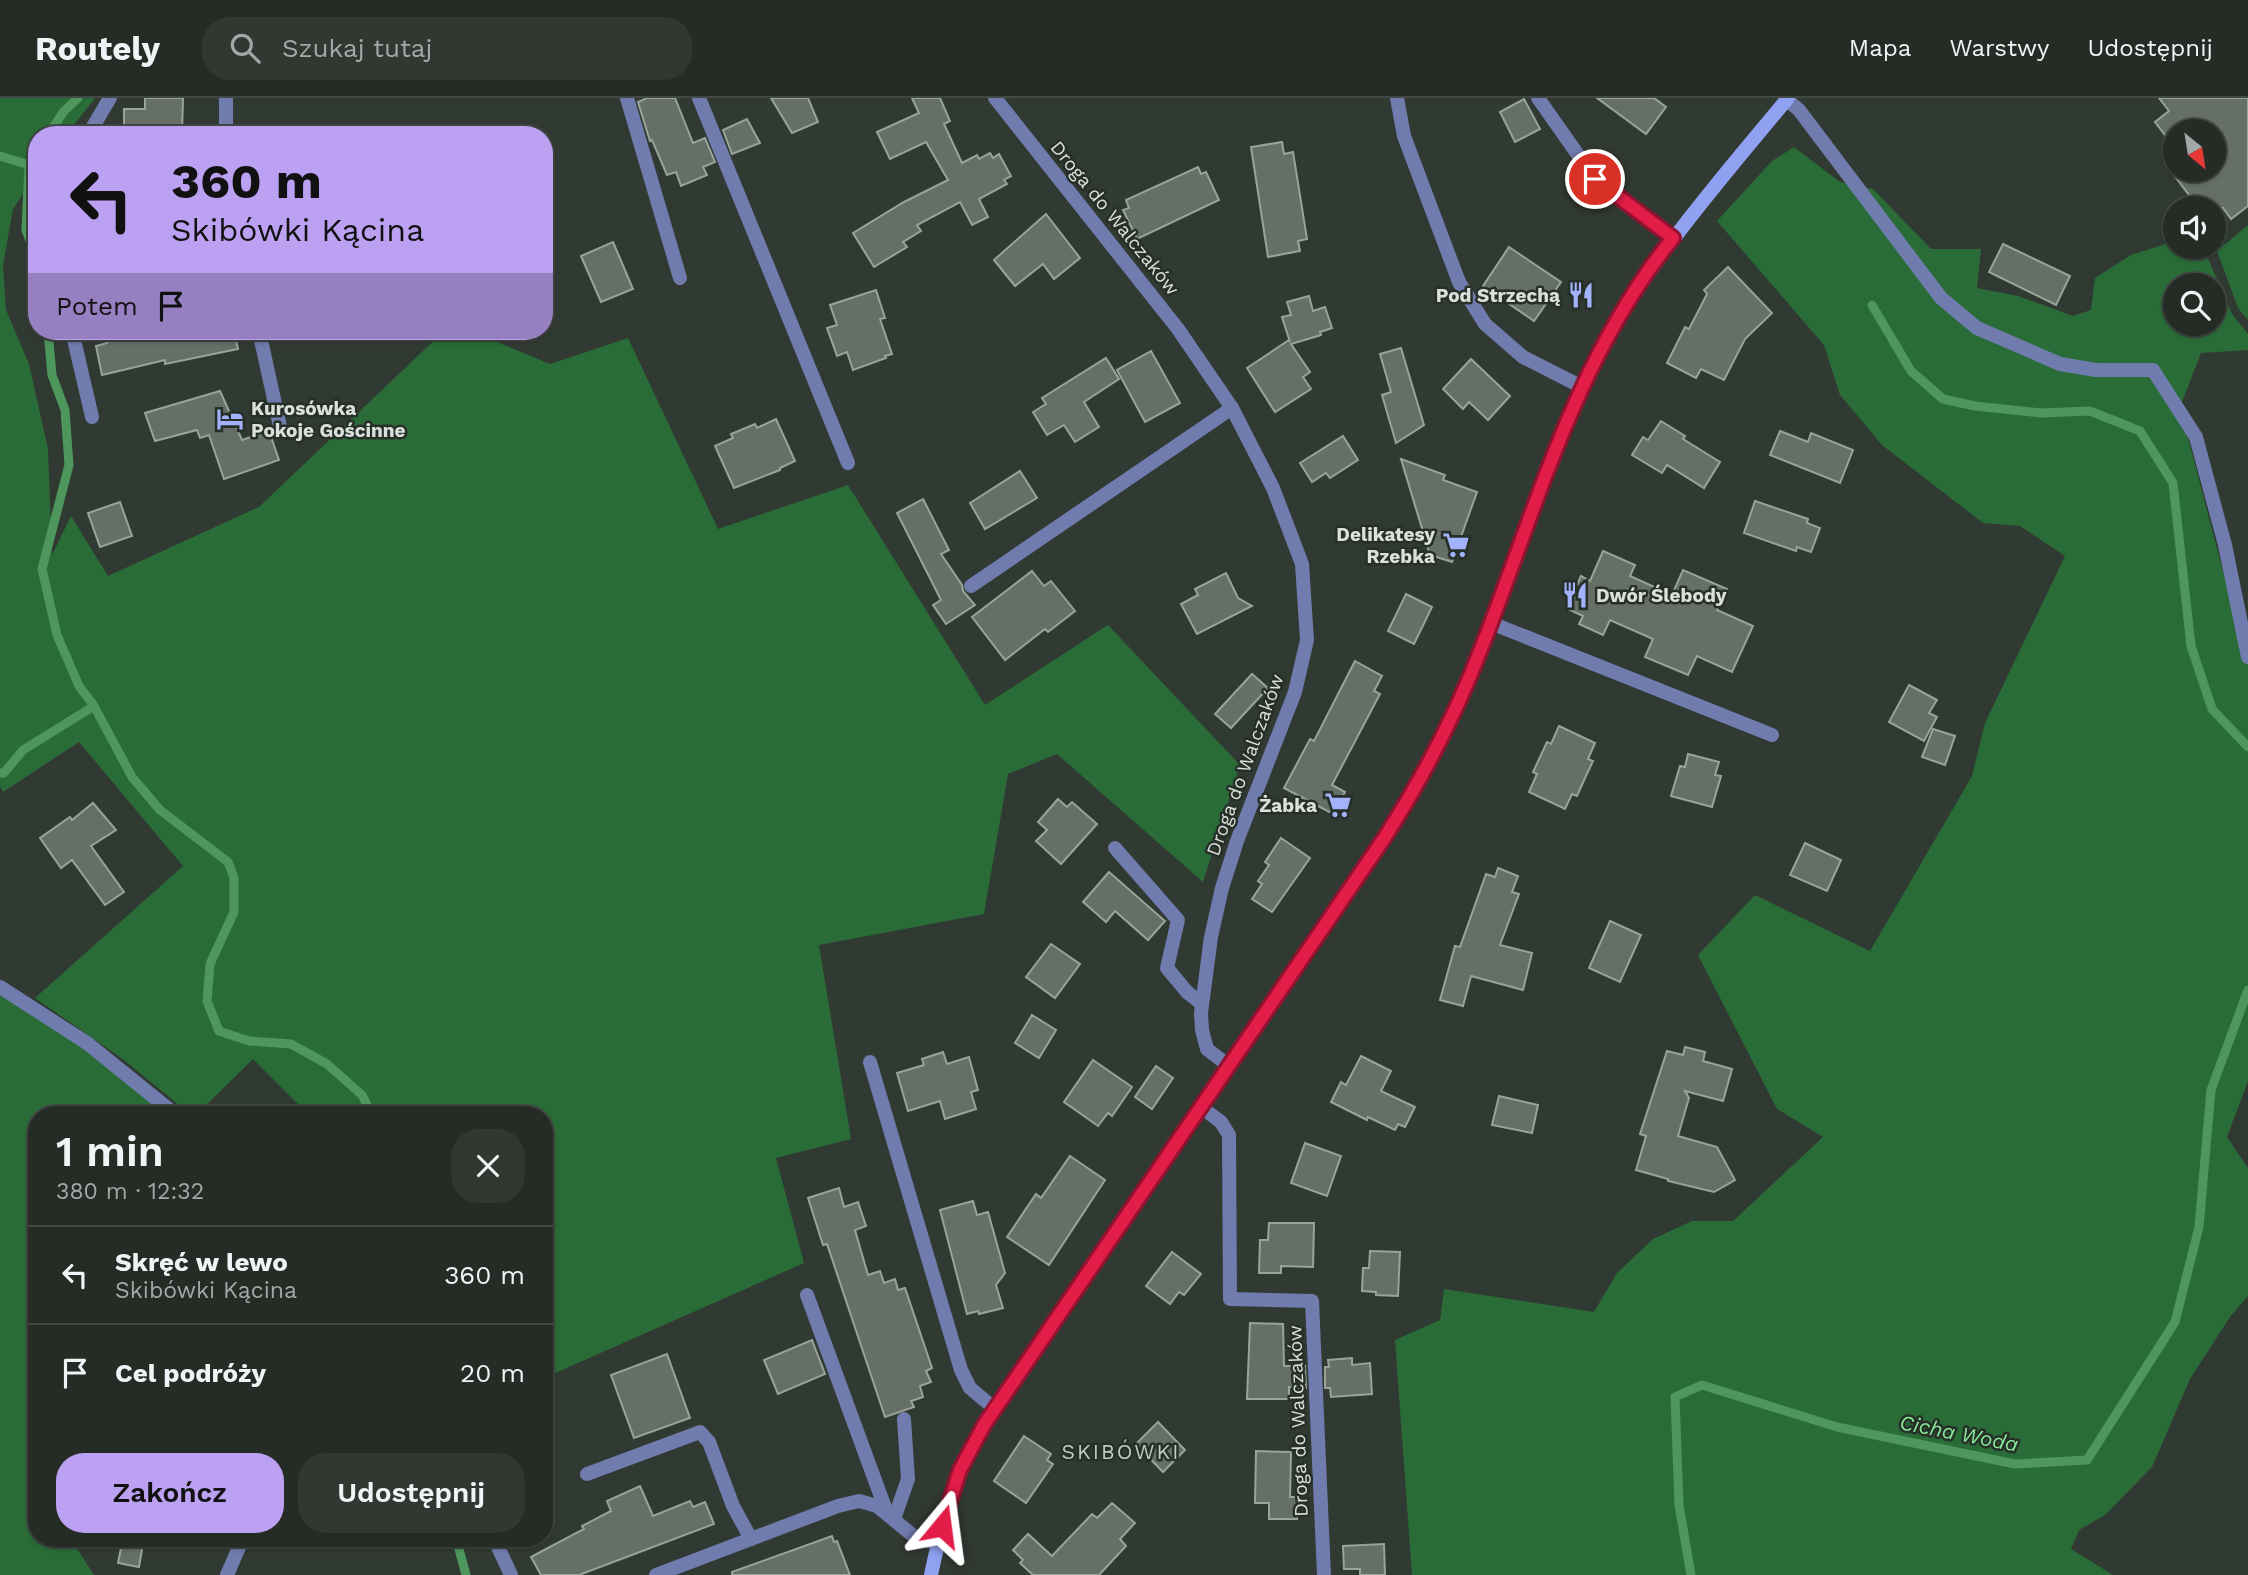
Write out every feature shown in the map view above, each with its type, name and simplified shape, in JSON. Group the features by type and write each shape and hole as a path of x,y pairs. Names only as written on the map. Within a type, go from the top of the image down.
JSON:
{"main road":[{"path":"931,1575 945,1513 960,1470 976,1439 1372,856 1419,781 1445,732 1491,623 1582,387 1627,303 1673,238 1787,99"}],"street":[{"path":"93,126 110,98"},
{"path":"226,98 226,126"},
{"path":"627,98 680,278"},
{"path":"699,98 848,463"},
{"name":"Droga do Walczaków","path":"995,98 1178,328 1232,408 1273,488 1302,564 1307,640 1295,692 1237,841 1222,888 1211,937 1202,1004 1204,1042 1213,1055 1229,1066"},
{"path":"1397,98 1404,136 1459,282 1485,324 1523,357 1582,387"},
{"path":"1538,98 1595,179 1673,238"},
{"path":"1787,99 1799,110 1941,298 1977,328 2060,364 2096,370 2153,370 2196,437 2225,545 2248,657"},
{"path":"74,340 92,417"},
{"path":"261,340 281,431"},
{"path":"971,586 1232,408"},
{"path":"1491,623 1772,734"},
{"path":"1115,848 1178,920 1167,968 1187,992 1202,1004"},
{"path":"0,988 87,1043 165,1106"},
{"path":"870,1062 961,1370 970,1388 995,1409"},
{"name":"Droga do Walczaków","path":"1201,1107 1221,1122 1229,1135 1230,1299 1312,1301 1324,1575"},
{"path":"807,1295 890,1516"},
{"path":"890,1516 908,1479 904,1419"},
{"path":"587,1475 699,1432 709,1442 733,1506 751,1539"},
{"path":"656,1575 838,1506 859,1501 877,1506 916,1538 937,1543"},
{"path":"227,1575 239,1547"},
{"path":"498,1547 511,1575"}],"green space":[{"path":"0,98 95,98 73,126 28,126 28,186 13,209 3,265 6,310 29,364 48,449 52,555 71,516 108,576 259,507 435,340 493,340 550,364 628,338 718,529 848,485 985,705 1108,625 1240,765 1203,882 1057,754 1008,774 984,914 819,945 851,1139 776,1158 804,1263 553,1374 553,1106 300,1106 253,1059 205,1106 180,1106 124,1060 35,998 183,866 79,742 3,792 0,786"},
{"path":"1794,147 1840,182 1873,189 1931,249 1981,249 1977,288 2018,296 2073,316 2091,310 2095,278 2131,255 2163,245 2163,259 2208,259 2214,273 2163,273 2163,336 2226,336 2226,300 2232,314 2248,334 2248,350 2201,353 2180,407 2231,602 2248,641 2248,1081 2227,1137 2248,1168 2248,1296 2230,1317 2190,1379 2152,1467 2105,1515 2079,1530 2071,1549 2113,1575 1412,1575 1395,1340 1440,1320 1444,1289 1594,1312 1617,1273 1653,1239 1692,1221 1733,1221 1823,1137 1777,1109 1698,955 1755,895 1870,951 1972,776 1985,723 2065,556 2020,526 1983,523 1882,445 1840,395 1824,345 1717,221 1772,161"},
{"path":"2248,225 2248,320 2238,308 2220,259 2226,259 2226,243"},
{"path":"0,994 83,1048 156,1106 28,1106 28,1547 76,1547 94,1575 0,1575"}],"building":[{"path":"145,98 183,98 182,126 124,126 124,109 145,109"},
{"path":"647,98 675,98 693,143 705,138 715,162 703,167 707,175 681,186 676,172 667,175 652,140 650,141 638,102"},
{"path":"771,98 808,98 818,122 792,133"},
{"path":"912,98 940,98 950,121 944,124 962,163 977,155 979,159 990,153 993,158 999,154 1011,176 1004,180 1007,184 979,199 988,217 972,225 960,202 917,225 921,231 903,242 907,247 874,267 853,233 904,202 948,180 926,142 890,159 877,132 919,113"},
{"path":"1597,98 1654,98 1666,107 1646,134"},
{"path":"2159,98 2248,98 2248,206 2231,219 2226,212 2226,196 2190,196 2179,182 2226,182 2226,119 2163,119 2163,132 2155,122 2169,111"},
{"path":"1524,99 1540,129 1515,142 1500,112"},
{"path":"747,119 760,143 732,154 723,130"},
{"path":"1282,142 1284,154 1293,152 1307,239 1298,241 1300,251 1268,257 1251,147"},
{"path":"1198,167 1201,174 1206,172 1219,200 1137,239 1123,210 1129,208 1126,200"},
{"path":"1046,214 1080,258 1054,279 1043,264 1015,286 994,260"},
{"path":"613,242 633,289 601,302 581,256"},
{"path":"2003,244 2070,276 2056,305 1989,272"},
{"path":"1509,247 1561,282 1534,321 1483,286"},
{"path":"1728,267 1772,313 1745,339 1724,380 1701,369 1696,378 1667,363 1685,327 1689,329 1707,294 1704,290"},
{"path":"876,290 885,318 880,319 892,354 853,370 847,352 837,356 827,328 837,325 830,305"},
{"path":"1309,296 1313,311 1325,307 1332,328 1320,332 1321,335 1291,344 1310,372 1303,377 1311,389 1275,412 1247,368 1289,340 1290,342 1282,317 1291,315 1287,302"},
{"path":"106,340 236,340 238,349 165,364 165,360 102,375 96,346 107,343"},
{"path":"1401,348 1424,425 1396,443 1382,395 1391,392 1380,354"},
{"path":"1151,351 1180,403 1145,422 1117,370"},
{"path":"1106,358 1119,379 1084,402 1099,427 1075,442 1064,425 1047,435 1033,412 1046,404 1042,398"},
{"path":"1471,359 1510,396 1488,420 1469,402 1463,409 1443,389"},
{"path":"220,391 242,440 269,431 279,460 224,479 209,435 200,438 197,430 155,441 145,413"},
{"path":"776,419 795,461 780,470 734,488 715,446 733,438 731,434 755,424 757,428"},
{"path":"1661,421 1685,436 1683,439 1720,462 1704,488 1667,465 1662,473 1632,455 1643,437 1648,440"},
{"path":"1780,431 1808,442 1811,433 1853,450 1840,483 1770,455"},
{"path":"1343,436 1358,460 1330,478 1326,473 1312,482 1300,463"},
{"path":"1401,459 1445,475 1443,480 1477,492 1452,562 1430,555"},
{"path":"1020,471 1037,498 985,529 970,503"},
{"path":"923,499 949,550 941,554 962,585 963,591 975,605 946,624 933,605 941,600 897,513"},
{"path":"1755,501 1808,519 1807,523 1820,528 1811,552 1797,547 1796,551 1744,533"},
{"path":"120,502 132,536 100,547 88,513"},
{"path":"1603,551 1635,565 1630,576 1672,595 1683,570 1727,589 1717,610 1753,626 1732,672 1697,656 1688,675 1645,657 1653,639 1610,620 1603,635 1579,624 1583,616 1566,608 1581,576 1590,581"},
{"path":"1032,571 1044,586 1051,581 1075,611 1048,632 1045,629 1005,660 972,617"},
{"path":"1226,573 1238,598 1252,606 1197,634 1181,604 1198,595 1195,589"},
{"path":"1406,594 1432,607 1414,644 1388,631"},
{"path":"1355,661 1382,676 1374,691 1380,694 1332,785 1345,792 1333,814 1284,788 1310,739 1314,741"},
{"path":"1252,674 1268,688 1231,728 1215,714"},
{"path":"1909,685 1937,700 1929,713 1937,717 1924,741 1889,722"},
{"path":"1559,726 1595,743 1588,759 1593,761 1577,796 1572,794 1565,809 1529,792 1537,774 1533,772 1547,742 1551,744"},
{"path":"1933,729 1955,736 1945,765 1922,757"},
{"path":"1688,754 1719,762 1715,775 1721,776 1712,807 1671,796 1680,766 1685,767"},
{"path":"1058,799 1067,807 1072,802 1097,824 1061,864 1036,841 1047,830 1038,822"},
{"path":"93,803 116,830 91,846 124,892 105,905 72,860 61,868 40,838 70,817 72,820"},
{"path":"1281,838 1310,858 1272,912 1252,899 1262,884 1258,881 1269,865 1265,862"},
{"path":"1805,843 1841,860 1827,891 1790,875"},
{"path":"1498,868 1518,876 1512,892 1519,894 1500,945 1532,953 1523,990 1471,976 1463,1006 1440,1000 1455,946 1460,947 1486,874 1495,877"},
{"path":"1109,872 1165,921 1148,940 1115,911 1106,922 1083,902"},
{"path":"1610,921 1641,935 1620,982 1589,968"},
{"path":"1051,944 1080,964 1055,998 1026,977"},
{"path":"1032,1015 1056,1030 1039,1058 1015,1043"},
{"path":"1685,1047 1705,1052 1703,1061 1732,1069 1723,1101 1685,1091 1689,1098 1678,1136 1717,1147 1735,1180 1714,1192 1636,1170 1646,1136 1640,1134 1667,1051 1683,1055"},
{"path":"943,1052 947,1064 969,1057 978,1090 971,1092 976,1109 945,1119 940,1101 908,1111 897,1073 924,1065 922,1059"},
{"path":"1361,1056 1391,1071 1381,1091 1415,1107 1405,1127 1398,1124 1395,1130 1331,1102 1341,1082 1346,1085"},
{"path":"1093,1060 1132,1087 1112,1116 1108,1113 1098,1126 1064,1102"},
{"path":"1156,1066 1173,1078 1152,1109 1135,1097"},
{"path":"1499,1096 1538,1105 1532,1133 1492,1125"},
{"path":"1305,1143 1341,1156 1327,1196 1291,1183"},
{"path":"1070,1156 1105,1180 1049,1265 1007,1237 1036,1194 1041,1198"},
{"path":"839,1188 844,1207 858,1202 866,1226 855,1230 868,1275 880,1271 884,1283 895,1279 898,1290 905,1288 932,1368 926,1371 931,1382 920,1386 923,1397 911,1401 914,1407 885,1417 827,1244 823,1245 808,1198"},
{"path":"973,1201 977,1215 988,1212 1005,1273 996,1285 1003,1308 967,1314 940,1210"},
{"path":"1269,1223 1314,1223 1313,1267 1281,1266 1281,1273 1259,1273 1260,1240 1268,1240"},
{"path":"1370,1251 1400,1252 1398,1296 1362,1291 1363,1268 1369,1268"},
{"path":"1172,1252 1201,1274 1184,1295 1179,1292 1170,1304 1146,1286"},
{"path":"1250,1323 1283,1324 1284,1366 1305,1366 1306,1388 1289,1387 1289,1399 1247,1399"},
{"path":"812,1340 825,1374 778,1394 764,1360"},
{"path":"667,1354 690,1418 634,1438 611,1375"},
{"path":"1352,1358 1352,1365 1370,1363 1372,1394 1331,1397 1330,1388 1325,1388 1325,1367 1329,1367 1328,1360"},
{"path":"1158,1422 1185,1450 1163,1472 1136,1444"},
{"path":"1024,1436 1051,1454 1047,1460 1053,1464 1026,1503 994,1481"},
{"path":"1256,1451 1291,1452 1290,1497 1297,1497 1297,1519 1269,1519 1269,1503 1255,1503"},
{"path":"640,1486 653,1516 690,1501 693,1507 705,1502 714,1524 579,1575 541,1575 531,1557 553,1547 584,1529 582,1526 611,1511 607,1501"},
{"path":"1112,1503 1135,1523 1120,1539 1126,1546 1099,1575 1033,1575 1020,1563 1023,1560 1013,1550 1028,1534 1052,1556 1092,1514 1097,1518"},
{"path":"832,1536 834,1542 837,1541 850,1575 732,1575 732,1572"},
{"path":"1384,1544 1385,1575 1360,1575 1360,1569 1344,1569 1343,1546"},
{"path":"121,1547 142,1547 139,1567 118,1563"}],"waterway":[{"path":"54,126 64,111 78,98"},
{"path":"0,156 28,165"},
{"path":"28,187 28,235"},
{"path":"1872,305 1911,371 1943,399 1975,406 2042,413 2090,411 2140,431 2173,483 2191,646 2212,709 2248,747"},
{"path":"49,340 52,375 65,410 69,465 42,569 57,635 79,686 94,706 132,777 160,810 228,862 234,878 234,912 210,964 207,1001 219,1031 249,1041 291,1044 327,1064 362,1095 368,1106"},
{"path":"0,773 4,773 23,750 94,706"},
{"name":"Cicha Woda","path":"1691,1575 1679,1505 1675,1397 1702,1385 1837,1427 2015,1464 2087,1460 2175,1322 2199,1227 2211,1090 2248,990"},
{"path":"458,1547 466,1575"}],"place":[{"name":"Pod Strzechą","path":"1581,295"},
{"name":"Kurosówka Pokoje Gościnne","path":"230,419"},
{"name":"Delikatesy Rzebka","path":"1456,545"},
{"name":"Dwór Ślebody","path":"1575,595"},
{"name":"Żabka","path":"1338,805"}],"district":[{"name":"SKIBÓWKI","path":"1121,1451"}],"route":[{"path":"942,1526 960,1470 984,1425 1385,837 1445,732 1483,646 1582,387 1627,303 1673,238 1595,179"}]}
